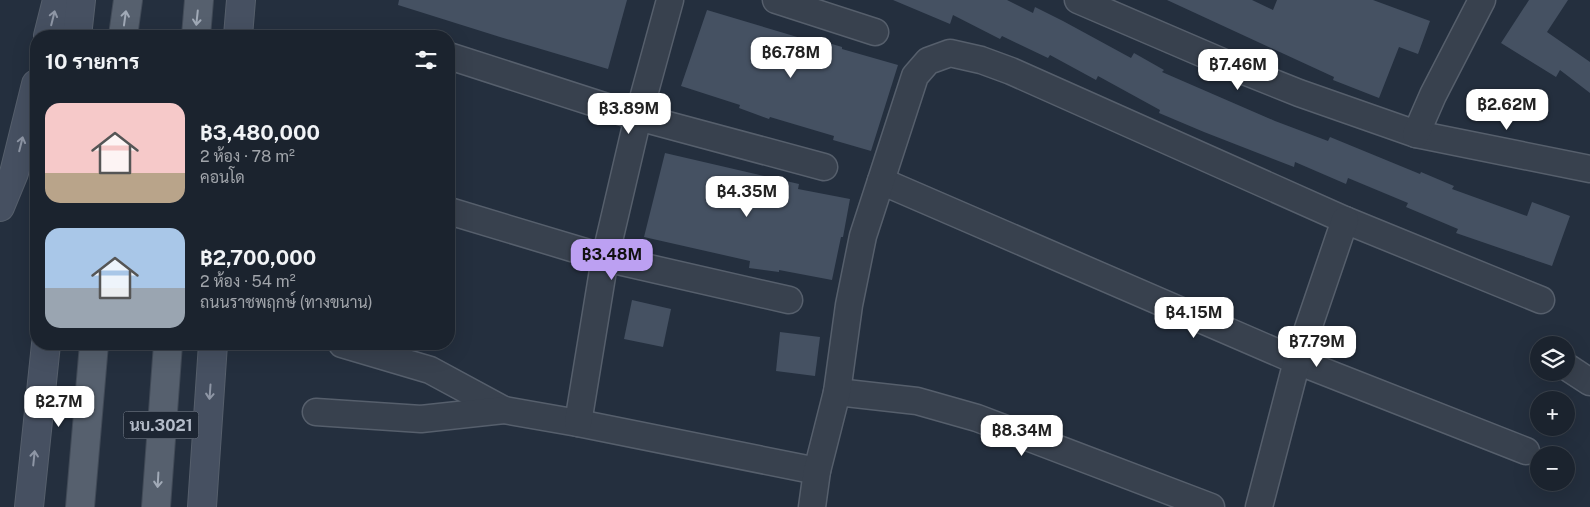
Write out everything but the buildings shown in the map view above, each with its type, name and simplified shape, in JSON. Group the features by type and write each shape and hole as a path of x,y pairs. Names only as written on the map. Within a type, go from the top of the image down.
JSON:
{"main road":[{"path":"50,30 57,0"},
{"path":"78,30 81,0"},
{"path":"124,30 128,0"},
{"path":"196,30 199,0"},
{"path":"238,30 241,0"},
{"path":"0,207 30,105"},
{"path":"29,507 45,350"},
{"path":"80,507 93,350"},
{"name":"นบ.3021","path":"156,507 168,350"},
{"path":"160,440 181,350"},
{"name":"นบ.3021","path":"202,507 214,350"}],"street":[{"path":"578,423 605,258 638,117 670,0"},
{"path":"776,0 875,32"},
{"path":"1078,0 1291,90 1416,134 1590,169"},
{"path":"1416,134 1472,3"},
{"path":"812,507 817,472 837,392 849,305 863,236 915,76 928,62 950,53 981,60 1011,71 1345,220 1541,300"},
{"path":"455,58 638,117 824,167"},
{"path":"881,181 1297,361 1526,451"},
{"path":"455,213 605,258 789,300"},
{"path":"1258,507 1297,361 1345,220"},
{"path":"362,350 430,370 504,410"},
{"path":"1575,373 1590,382"},
{"path":"837,392 917,401 977,418 1210,507"},
{"path":"316,412 421,420 504,410 578,423 817,472"}]}
